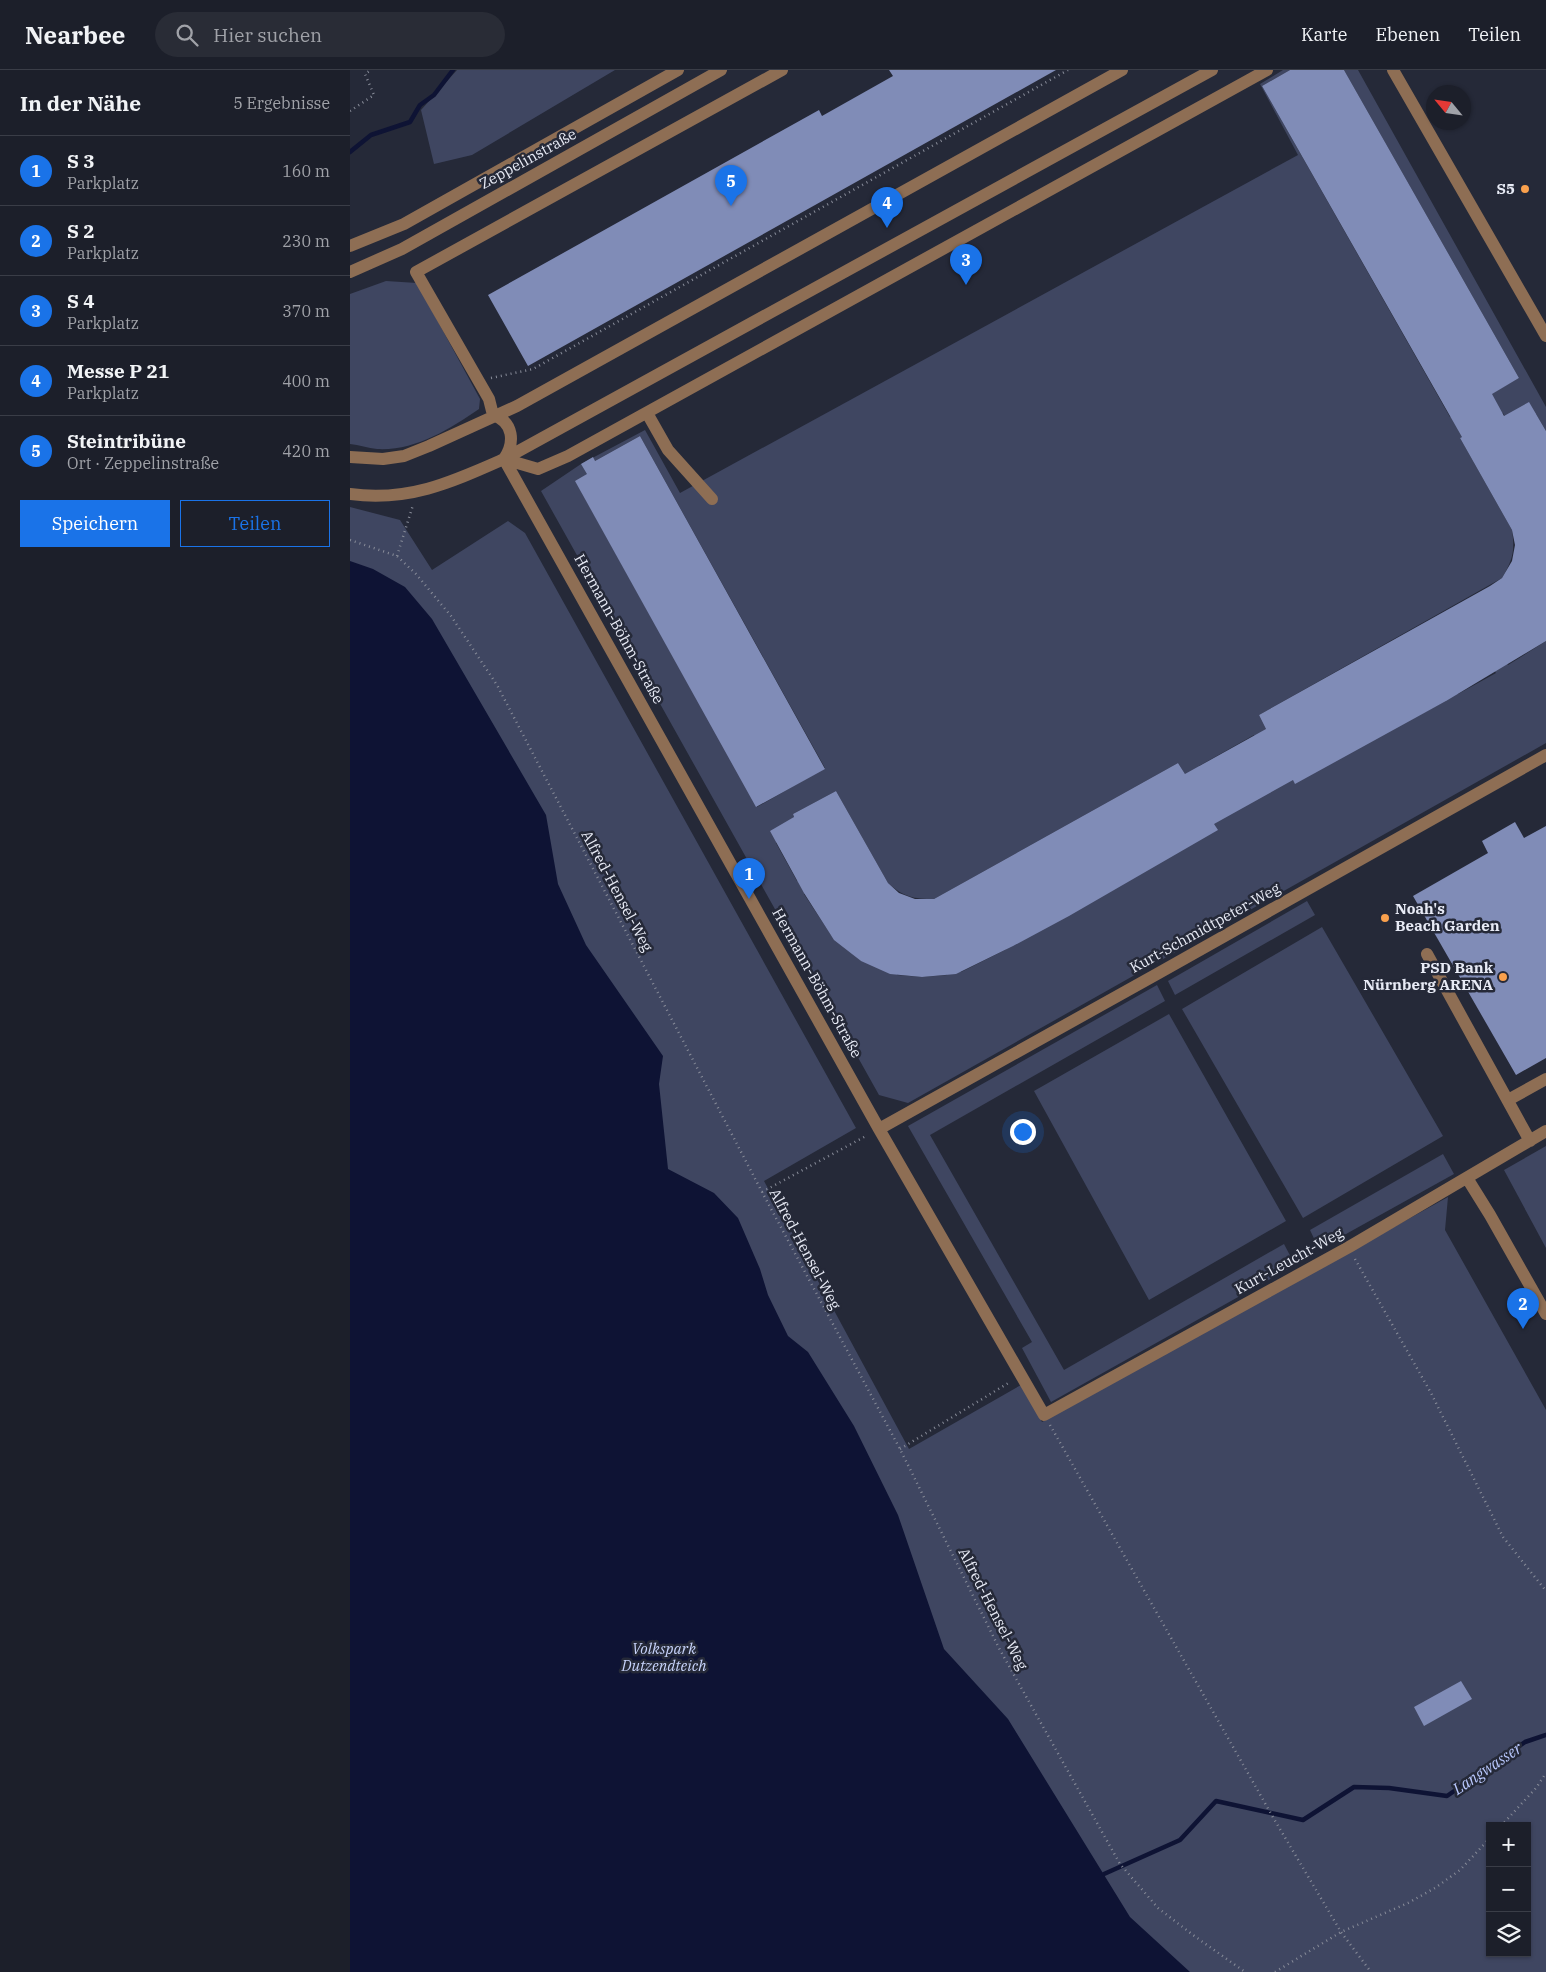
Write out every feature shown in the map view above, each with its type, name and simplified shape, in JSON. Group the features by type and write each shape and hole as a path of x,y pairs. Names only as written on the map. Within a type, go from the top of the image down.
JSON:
{"street":[{"name":"Zeppelinstraße","path":"350,246 404,224 678,70"},
{"name":"Zeppelinstraße","path":"350,272 402,249 721,70"},
{"path":"493,415 489,399 416,272 782,70"},
{"path":"350,457 383,459 404,456 516,406 1122,70"},
{"path":"350,494 387,496 417,493 454,481 504,459 1212,70"},
{"path":"504,459 538,469 568,456 1267,70"},
{"path":"1393,70 1546,336"},
{"path":"646,413 668,450 712,499"},
{"path":"493,415 504,420 511,432 510,448 504,459"},
{"name":"Hermann-Böhm-Straße","path":"504,459 879,1129 1044,1416"},
{"name":"Kurt-Schmidtpeter-Weg","path":"879,1129 1158,974 1546,754"},
{"path":"1427,954 1530,1141"},
{"path":"1508,1100 1546,1079"},
{"name":"Kurt-Leucht-Weg","path":"1044,1416 1348,1247 1546,1131"},
{"path":"1467,1178 1546,1314"}],"path":[{"path":"350,111 374,96 365,74 371,70"},
{"path":"478,382 532,368 1068,70"},
{"path":"397,556 417,493"},
{"name":"Alfred-Hensel-Weg","path":"350,540 397,556 416,574 451,616 498,685 762,1192 900,1449 1000,1650 1120,1864 1158,1908 1234,1966 1245,1972"},
{"path":"762,1192 879,1129"},
{"path":"1348,1247 1431,1393 1503,1537 1546,1590"},
{"path":"900,1449 1022,1375"},
{"path":"1044,1416 1274,1819 1341,1932 1371,1972"},
{"path":"1505,1822 1536,1788 1546,1773"},
{"path":"1275,1972 1341,1932 1435,1888 1460,1870 1486,1842"},
{"path":"1234,1966 1237,1972"}],"green space":[{"path":"457,70 615,70 472,155 434,164 421,110"},
{"path":"1283,70 1290,70 1262,86 1450,417 1519,378 1344,70 1358,70 1546,407 1546,431 1536,414 1511,428 1503,413 1460,438 1512,530 1512,555 1502,578 1259,715 1281,759 1408,721 1446,701 1431,677 1458,694 1496,673 1481,648 1493,641 1508,665 1546,641 1546,743 908,1103 879,1095 541,491 581,464 645,430 680,493 1298,155 1260,84","holes":["640,436 825,768 757,807 582,493 605,480 595,461","1254,735 1282,786 1199,766","1178,763 1204,804 1005,950 961,972 941,947 947,975 922,977 897,975 905,947 861,961 831,935 804,894 829,880 822,868 797,881 776,843 794,817 793,814 836,791 888,883 909,896 934,899"]},
{"path":"386,281 417,283 480,399 479,409 431,438 405,447 377,449 350,444 350,294"},
{"name":"Volkspark Dutzendteich","path":"350,507 400,520 432,570 508,521 525,533 856,1128 764,1181 909,1449 1021,1385 1042,1422 1448,1197 1445,1230 1546,1410 1546,1972 350,1972"},
{"path":"1307,901 1315,915 1175,995 1168,981"},
{"path":"1322,927 1443,1136 1303,1218 1182,1009"},
{"path":"1157,985 1165,1001 930,1135 1064,1370 1284,1244 1295,1265 1051,1402 1022,1348 1032,1342 908,1126"},
{"path":"1169,1014 1286,1221 1149,1300 1034,1091"},
{"path":"1546,1146 1546,1248 1504,1170"},
{"path":"1443,1154 1454,1174 1319,1249 1310,1230"}],"shaded area":[{"name":"Volkspark Dutzendteich","path":"350,561 373,569 405,587 432,619 546,815 558,884 586,945 663,1056 659,1084 668,1169 714,1193 738,1218 760,1269 768,1295 788,1336 808,1352 854,1426 898,1515 944,1649 1008,1719 1130,1917 1190,1972 350,1972"}],"building":[{"path":"889,70 1056,70 528,366 488,295 819,110 822,116 893,76"},
{"path":"1290,70 1344,70 1519,378 1492,394 1504,416 1529,402 1546,431 1546,641 1446,701 1295,784 1293,780 1214,824 1218,830 1069,916 956,974 922,977 890,974 861,961 834,940 804,893 770,831 794,817 793,814 836,791 888,883 899,893 915,899 934,899 1178,763 1185,774 1266,729 1259,715 1490,586 1502,578 1512,561 1515,545 1512,530 1460,438 1462,437 1262,86"},
{"path":"640,436 825,769 756,807 575,481 587,474 581,464 593,457 595,461"},
{"name":"PSD Bank Nürnberg ARENA","path":"1515,822 1524,838 1546,826 1546,1058 1516,1075 1413,896 1488,853 1482,841"},
{"path":"1461,1681 1472,1699 1424,1726 1414,1707"}],"waterway":[{"path":"350,152 371,135 410,122 420,105 434,95 453,70"},
{"name":"Langwasser","path":"1104,1874 1180,1840 1216,1801 1303,1820 1354,1787 1389,1788 1447,1796 1525,1742 1546,1735"}],"place":[{"name":"S5","path":"1525,189"},
{"name":"Steintribüne","path":"731,206"},
{"name":"Messe P 21","path":"887,228"},
{"name":"S 4","path":"966,285"},
{"name":"S 3","path":"749,899"},
{"name":"Noah's Beach Garden","path":"1385,918"},
{"name":"PSD Bank Nürnberg ARENA","path":"1503,977"},
{"name":"S 2","path":"1523,1329"}]}
